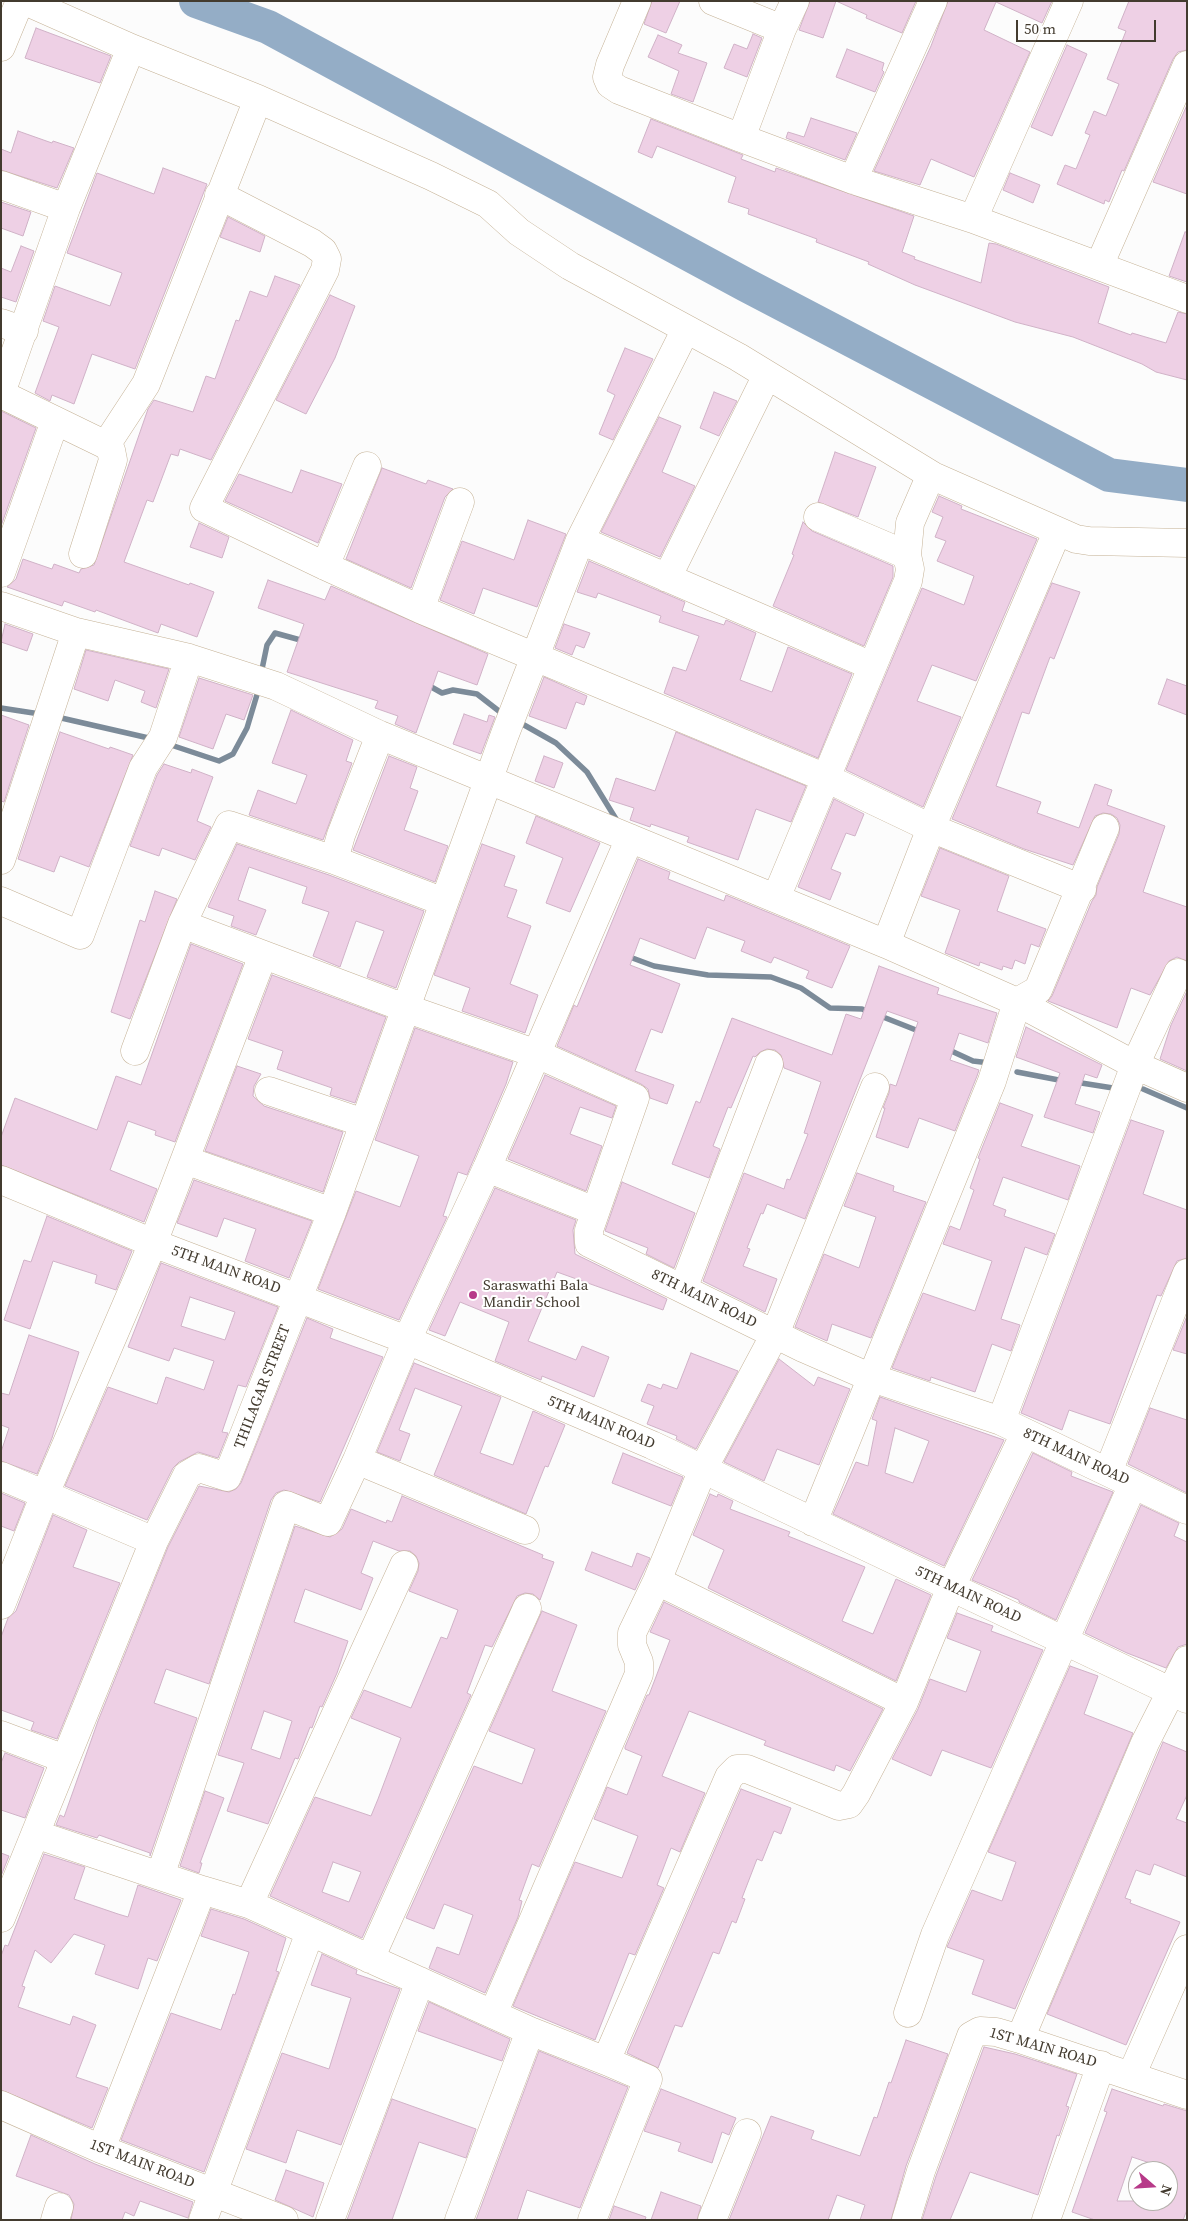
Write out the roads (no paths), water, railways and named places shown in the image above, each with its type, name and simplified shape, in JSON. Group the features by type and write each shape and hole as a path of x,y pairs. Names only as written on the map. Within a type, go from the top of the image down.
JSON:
{"street":[{"path":"1,47 20,1"},
{"path":"25,1 131,48 258,99 431,176 488,204 520,232 570,266 767,375 933,476 1057,532 1089,542 1187,543"},
{"path":"637,1 610,65 607,77 610,84 620,90 853,180 973,219 1187,299"},
{"path":"713,1 782,29"},
{"path":"741,138 782,29 795,1"},
{"path":"853,180 933,1"},
{"path":"973,219 1069,1"},
{"path":"83,554 113,460 111,450 106,445 1,393 13,327 66,208 131,48"},
{"path":"1100,266 1187,65"},
{"path":"106,445 146,384 258,99"},
{"path":"1,185 66,208"},
{"path":"219,195 312,243 323,251 328,259 325,270 204,508 420,608 826,778 931,828 1082,889"},
{"name":"THILAGAR STREET","path":"154,1541 186,1475 199,1468 227,1477 332,1212 516,706 580,540 686,329"},
{"path":"667,578 767,375"},
{"path":"1,573 55,421"},
{"path":"326,566 367,466"},
{"path":"776,898 908,581 910,568 907,556 910,523 926,486 933,476"},
{"path":"420,608 460,502"},
{"path":"818,517 907,556"},
{"path":"886,944 931,828 1057,532"},
{"path":"580,540 872,666"},
{"path":"1,606 76,632 189,658 276,686 380,735 886,944 1017,1002 1135,1065 1187,1088"},
{"path":"1,860 76,632"},
{"path":"1,901 80,935 143,768 163,737 189,658"},
{"path":"334,860 341,835 380,735"},
{"path":"135,1051 182,924 230,825 334,860 444,902"},
{"path":"813,1522 992,1081 1017,1002 1038,990 1106,828"},
{"path":"160,1876 286,1505 328,1522 357,1460 407,1340 487,1168 630,838"},
{"name":"8TH MAIN ROAD","path":"182,924 405,1008 537,1054 635,1098 589,1230 589,1243 775,1334 872,1378 1013,1427 1187,1510"},
{"path":"1,1605 45,1494 153,1243 263,954"},
{"path":"606,2061 729,1777 737,1769 747,1769 839,1806 849,1804 856,1794 904,1702 951,1586 1013,1427 1135,1065 1178,973"},
{"path":"683,1289 769,1064"},
{"path":"493,2014 639,1674 639,1662 632,1645 632,1633 657,1582 703,1469 775,1334 875,1087"},
{"path":"269,1091 364,1123"},
{"path":"185,1160 332,1212"},
{"path":"487,1168 595,1212"},
{"name":"5TH MAIN ROAD","path":"1,1180 153,1243 298,1296 407,1340 652,1445 1179,1695"},
{"path":"1108,1472 1187,1273"},
{"path":"357,1460 525,1530"},
{"path":"1,1476 154,1541 1,1918"},
{"path":"908,2013 935,1935 1133,1484"},
{"path":"249,1904 404,1565"},
{"path":"657,1582 904,1702"},
{"path":"370,1959 527,1608"},
{"path":"1020,2039 1141,1752 1179,1695 1187,1660"},
{"path":"1,1734 65,1759"},
{"path":"36,1834 249,1904 530,2031 648,2078 592,2220"},
{"path":"101,2149 202,1890"},
{"path":"203,2220 310,1932"},
{"path":"1131,2076 1187,1949"},
{"path":"330,2220 420,1981"},
{"path":"459,2220 530,2031"},
{"name":"1ST MAIN ROAD","path":"906,2220 921,2171 971,2036 980,2031 996,2032 1020,2039 1101,2065 1187,2096"},
{"path":"1046,2220 1101,2065"},
{"name":"1ST MAIN ROAD","path":"1,2105 101,2149 284,2220"},
{"path":"712,2220 747,2133"}],"waterway":[{"path":"196,1 268,27 746,285 1109,475 1187,485"},
{"path":"261,674 267,645 275,633 304,641"},
{"path":"426,684 442,693 453,690 477,694 504,715"},
{"path":"168,744 219,761 233,754 247,728 259,688"},
{"path":"1,708 40,714"},
{"path":"57,717 153,739"},
{"path":"517,721 556,743 587,772 616,819"},
{"path":"627,956 654,966 708,975 771,977 801,988 830,1008 862,1009 869,1012"},
{"path":"878,1015 921,1032"},
{"path":"947,1049 973,1061 990,1063"},
{"path":"1017,1072 1064,1081"},
{"path":"1075,1082 1113,1088"},
{"path":"1143,1089 1187,1108"}],"place":[{"name":"Saraswathi Bala Mandir School","path":"473,1295"}]}
